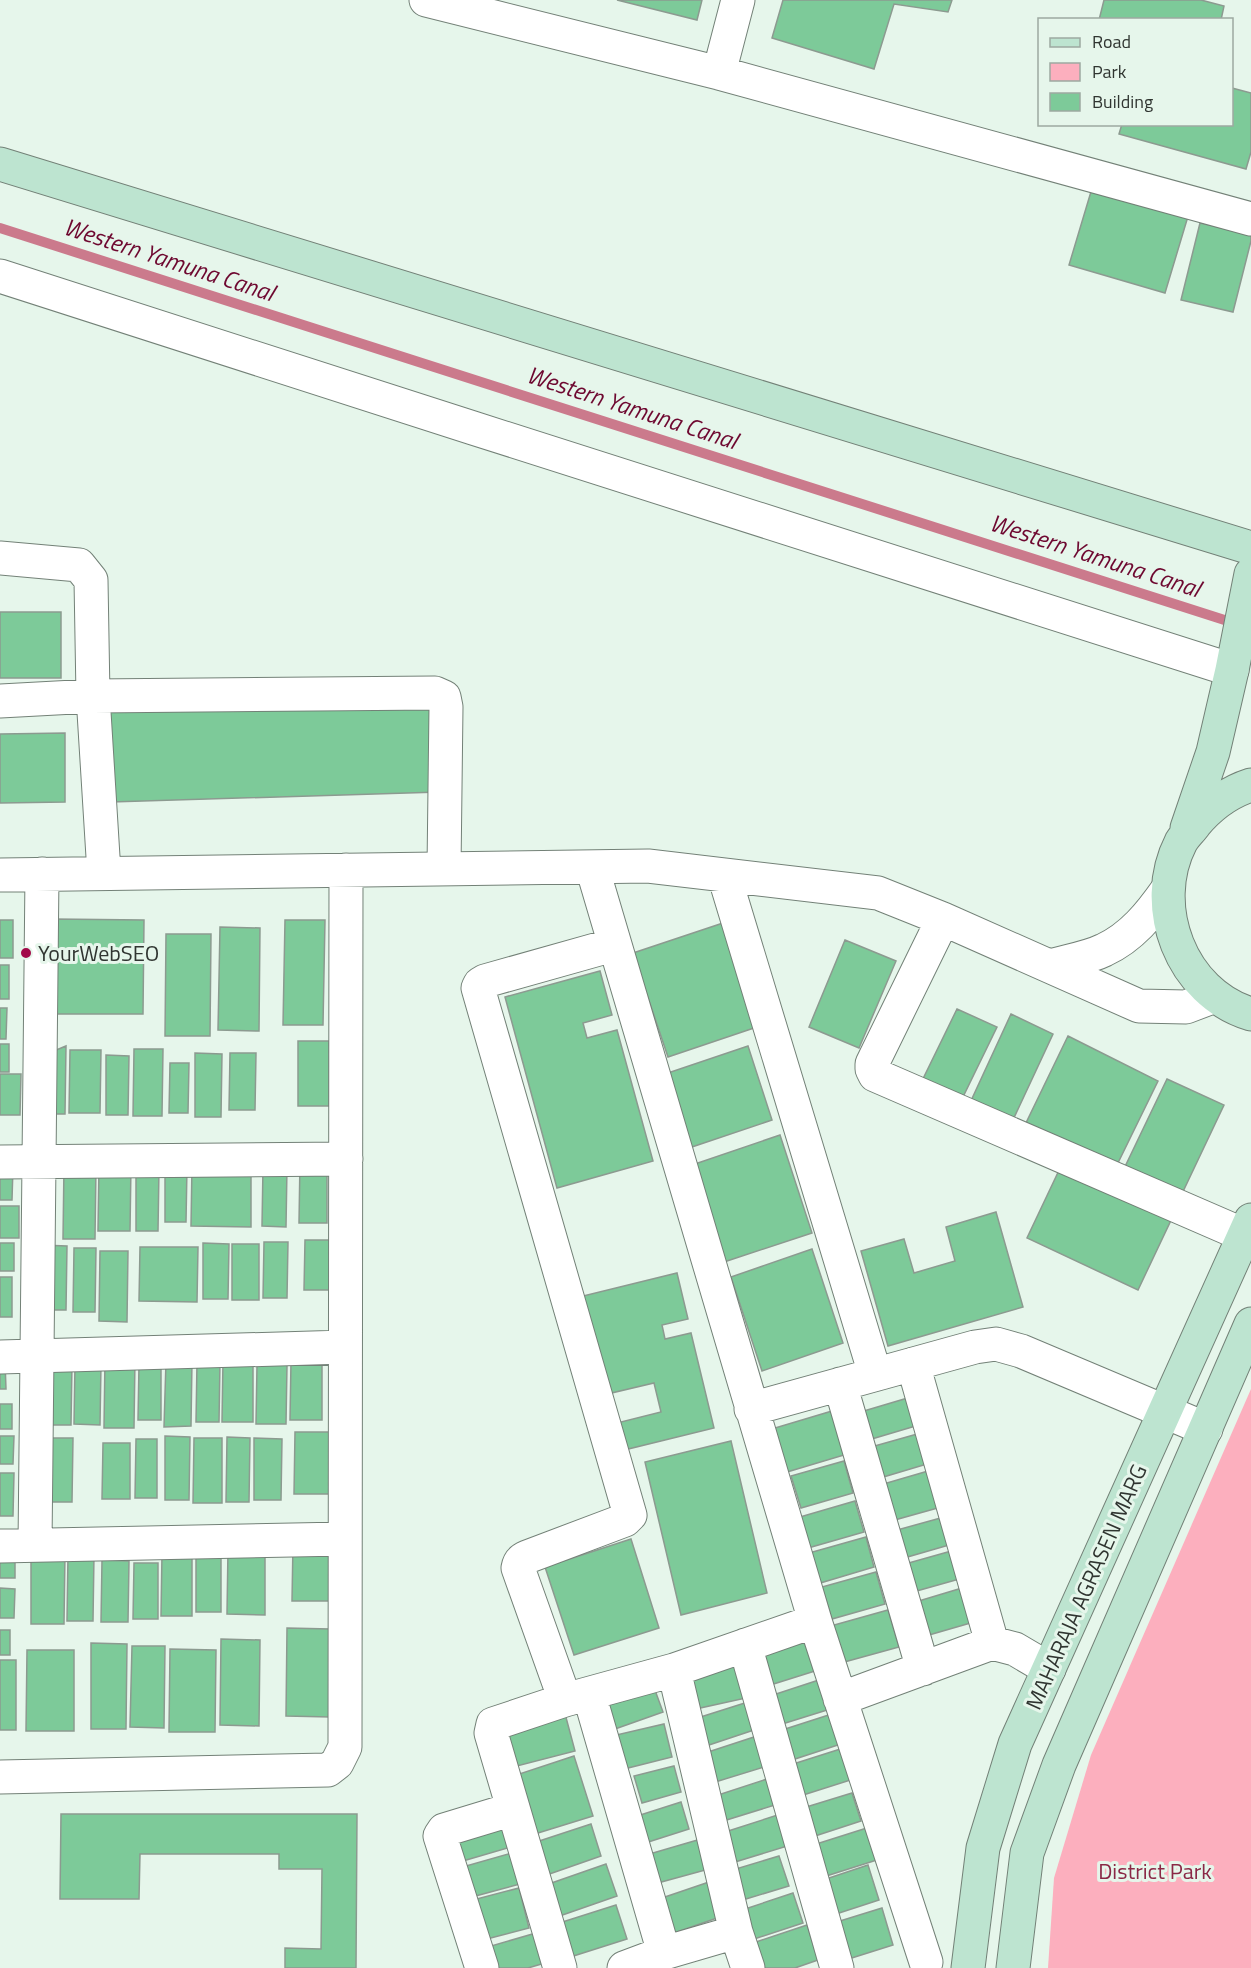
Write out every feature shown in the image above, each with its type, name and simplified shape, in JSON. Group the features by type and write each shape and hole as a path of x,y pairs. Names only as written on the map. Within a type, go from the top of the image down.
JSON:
{"street":[{"path":"426,0 719,73 1251,219"},
{"path":"719,73 738,0"},
{"path":"0,164 1251,566 1232,670 1213,752 1172,864 1167,890 1171,930 1187,967 1215,996 1240,1011 1251,1014"},
{"path":"0,276 1232,670"},
{"path":"0,558 79,565 91,580 93,696 104,873"},
{"path":"0,701 93,696 435,693 444,697 446,719 444,869"},
{"path":"1182,841 1206,810 1238,789 1251,786"},
{"path":"0,875 648,866 878,893 943,919 1139,1006 1186,1007 1215,996"},
{"path":"592,867 917,1965 970,1958"},
{"path":"0,1777 328,1770 337,1763 345,1747 346,870"},
{"path":"35,1545 42,874"},
{"path":"724,875 875,1374"},
{"path":"1050,966 1104,950 1119,941 1146,919 1167,890"},
{"path":"943,919 872,1064 875,1075 879,1079 1248,1227"},
{"path":"614,945 485,981 478,988 630,1515 625,1520 527,1557 519,1563 519,1568 577,1697 664,1953"},
{"path":"0,1162 346,1159"},
{"name":"MAHARAJA AGRASEN MARG","path":"970,1958 983,1848 1015,1744 1248,1227"},
{"name":"MAHARAJA AGRASEN MARG","path":"1013,1968 1027,1853 1059,1765 1251,1324"},
{"path":"752,1409 975,1347 996,1344 1021,1351 1206,1429"},
{"path":"0,1357 345,1347"},
{"path":"914,1364 992,1643"},
{"path":"840,1384 923,1669"},
{"path":"0,1546 344,1539"},
{"path":"560,1968 513,1809 491,1728 493,1724 577,1697 674,1670 815,1622"},
{"path":"840,1699 992,1643 1015,1648 1048,1669"},
{"path":"745,1645 837,1968"},
{"path":"674,1670 736,1932 748,1968"},
{"path":"482,1968 440,1836 444,1830 513,1809"},
{"path":"624,1968 664,1953 736,1932"}],"green space":[{"name":"District Park","path":"1251,1389 1251,1968 1048,1968 1054,1878 1091,1755"}],"building":[{"path":"617,0 702,0 697,20"},
{"path":"783,0 952,0 948,12 894,4 874,69 772,38"},
{"path":"1104,0 1201,0 1224,6 1221,18 1100,18"},
{"path":"1233,88 1251,93 1251,152 1246,169 1119,134 1121,126 1233,126"},
{"path":"1093,185 1189,213 1165,293 1069,265"},
{"path":"1200,223 1251,235 1233,312 1181,300"},
{"path":"0,612 61,612 61,678 0,678"},
{"path":"436,699 439,792 111,802 109,709"},
{"path":"65,733 65,802 0,803 0,734"},
{"path":"53,919 144,920 143,1014 51,1014"},
{"path":"0,920 13,920 13,958 0,958"},
{"path":"285,920 325,920 323,1025 283,1025"},
{"path":"723,923 757,1027 668,1057 633,953"},
{"path":"220,927 260,928 259,1031 218,1030"},
{"path":"166,934 211,934 210,1036 165,1036"},
{"path":"845,940 896,961 859,1048 809,1027"},
{"path":"0,965 9,965 9,999 0,999"},
{"path":"600,971 612,1015 583,1023 587,1038 617,1030 653,1161 557,1188 505,997"},
{"path":"0,1008 7,1008 6,1039 0,1039"},
{"path":"957,1009 997,1027 961,1101 921,1083"},
{"path":"1011,1014 1053,1034 1012,1122 970,1103"},
{"path":"1068,1036 1158,1081 1115,1169 1025,1125"},
{"path":"298,1041 329,1041 329,1106 298,1106"},
{"path":"0,1044 9,1044 9,1072 0,1072"},
{"path":"66,1046 65,1114 46,1114 49,1053"},
{"path":"748,1046 772,1120 686,1149 662,1075"},
{"path":"134,1049 163,1049 162,1116 133,1116"},
{"path":"70,1050 101,1050 100,1113 69,1113"},
{"path":"195,1053 222,1054 221,1117 195,1117"},
{"path":"230,1053 256,1053 255,1110 229,1110"},
{"path":"106,1055 129,1056 128,1115 106,1115"},
{"path":"170,1063 189,1063 188,1113 169,1113"},
{"path":"0,1074 21,1074 20,1115 0,1115"},
{"path":"1167,1079 1224,1105 1179,1200 1122,1173"},
{"path":"780,1135 812,1233 724,1262 692,1165"},
{"path":"300,1161 327,1161 327,1223 299,1223"},
{"path":"1062,1164 1173,1216 1138,1290 1027,1238"},
{"path":"99,1165 131,1165 130,1231 98,1231"},
{"path":"64,1166 96,1166 95,1239 63,1239"},
{"path":"192,1166 251,1167 251,1227 191,1226"},
{"path":"0,1167 13,1167 12,1200 0,1200"},
{"path":"165,1167 187,1167 186,1222 165,1222"},
{"path":"263,1167 287,1167 286,1227 262,1226"},
{"path":"136,1168 159,1168 158,1231 136,1231"},
{"path":"0,1206 19,1206 19,1238 0,1238"},
{"path":"996,1212 1023,1307 888,1346 861,1251 904,1239 914,1273 955,1261 946,1227"},
{"path":"305,1240 334,1240 333,1290 304,1290"},
{"path":"264,1242 288,1242 287,1298 263,1298"},
{"path":"0,1243 14,1243 14,1271 0,1271"},
{"path":"203,1243 229,1244 228,1299 203,1299"},
{"path":"232,1244 259,1244 259,1300 232,1300"},
{"path":"40,1245 67,1246 66,1310 40,1310"},
{"path":"140,1247 198,1247 197,1302 139,1301"},
{"path":"74,1248 96,1248 95,1312 73,1312"},
{"path":"812,1249 843,1343 762,1371 731,1277"},
{"path":"100,1251 128,1251 127,1322 99,1321"},
{"path":"677,1273 688,1319 662,1325 665,1339 691,1333 714,1428 616,1452 609,1425 661,1412 654,1383 603,1395 579,1297"},
{"path":"0,1277 12,1277 12,1317 0,1317"},
{"path":"105,1359 135,1359 134,1428 104,1428"},
{"path":"223,1360 253,1361 253,1422 222,1422"},
{"path":"0,1361 5,1361 6,1389 0,1389"},
{"path":"166,1361 192,1361 191,1426 164,1427"},
{"path":"291,1361 322,1361 322,1420 290,1420"},
{"path":"197,1362 220,1362 219,1422 196,1422"},
{"path":"39,1363 72,1363 71,1425 38,1425"},
{"path":"75,1364 101,1364 100,1425 74,1424"},
{"path":"139,1364 161,1364 161,1420 138,1420"},
{"path":"257,1365 287,1365 286,1424 256,1424"},
{"path":"911,1397 919,1425 865,1441 857,1413"},
{"path":"0,1404 12,1404 12,1429 0,1429"},
{"path":"832,1411 844,1455 787,1472 775,1428"},
{"path":"928,1431 937,1461 880,1478 871,1447"},
{"path":"295,1432 330,1432 329,1494 294,1494"},
{"path":"0,1436 14,1436 13,1464 0,1464"},
{"path":"165,1436 190,1437 189,1500 165,1500"},
{"path":"227,1437 250,1438 249,1502 226,1502"},
{"path":"40,1438 73,1438 72,1502 40,1502"},
{"path":"194,1438 222,1438 222,1503 193,1503"},
{"path":"254,1438 282,1439 281,1500 254,1500"},
{"path":"136,1439 157,1439 157,1498 135,1498"},
{"path":"731,1441 767,1593 681,1615 645,1462"},
{"path":"103,1443 130,1443 130,1499 102,1499"},
{"path":"844,1461 853,1493 801,1508 791,1476"},
{"path":"935,1469 945,1506 891,1521 880,1485"},
{"path":"0,1473 14,1473 13,1516 0,1516"},
{"path":"855,1501 864,1532 801,1550 793,1519"},
{"path":"948,1516 956,1543 904,1558 897,1530"},
{"path":"866,1537 874,1567 817,1584 809,1553"},
{"path":"631,1539 659,1628 574,1655 545,1567"},
{"path":"293,1543 334,1543 333,1601 292,1601"},
{"path":"962,1548 970,1576 913,1592 905,1564"},
{"path":"228,1549 265,1549 265,1615 227,1614"},
{"path":"0,1550 15,1550 15,1578 0,1578"},
{"path":"31,1553 65,1553 64,1624 31,1624"},
{"path":"162,1553 192,1553 192,1616 161,1616"},
{"path":"68,1555 94,1555 93,1621 67,1621"},
{"path":"196,1558 221,1558 221,1612 196,1612"},
{"path":"102,1560 129,1561 128,1622 101,1622"},
{"path":"134,1563 158,1563 158,1619 133,1619"},
{"path":"876,1572 885,1604 832,1619 822,1587"},
{"path":"972,1585 981,1620 922,1637 912,1603"},
{"path":"0,1588 15,1589 14,1618 0,1618"},
{"path":"888,1610 899,1647 837,1664 827,1627"},
{"path":"287,1628 330,1629 330,1717 286,1716"},
{"path":"0,1630 10,1630 10,1655 0,1655"},
{"path":"221,1639 260,1640 259,1726 220,1725"},
{"path":"806,1640 815,1671 764,1687 755,1656"},
{"path":"91,1643 127,1644 126,1729 91,1729"},
{"path":"132,1646 165,1646 164,1728 130,1727"},
{"path":"170,1649 216,1650 215,1732 169,1732"},
{"path":"27,1650 74,1650 74,1731 26,1731"},
{"path":"0,1660 16,1660 16,1730 0,1730"},
{"path":"735,1662 746,1698 691,1710 685,1683"},
{"path":"831,1676 840,1706 779,1725 770,1696"},
{"path":"652,1682 663,1712 615,1729 605,1699"},
{"path":"748,1702 757,1729 700,1748 691,1720"},
{"path":"564,1710 575,1751 505,1769 495,1728"},
{"path":"838,1712 847,1742 792,1760 782,1730"},
{"path":"664,1724 672,1757 620,1770 612,1736"},
{"path":"757,1736 767,1766 712,1783 702,1754"},
{"path":"853,1745 863,1776 800,1796 790,1765"},
{"path":"574,1756 593,1816 525,1837 507,1778"},
{"path":"674,1766 681,1792 642,1803 634,1776"},
{"path":"770,1778 778,1804 720,1822 712,1797"},
{"path":"852,1793 861,1821 812,1837 803,1808"},
{"path":"681,1802 689,1829 642,1844 634,1817"},
{"path":"787,1812 797,1843 735,1862 725,1832"},
{"path":"61,1814 357,1814 356,1968 285,1968 285,1948 321,1949 322,1869 279,1869 279,1854 140,1854 139,1899 60,1899"},
{"path":"502,1816 511,1847 456,1863 447,1832"},
{"path":"591,1824 601,1856 538,1878 527,1845"},
{"path":"870,1827 880,1859 820,1878 810,1846"},
{"path":"701,1839 709,1869 654,1884 646,1855"},
{"path":"512,1853 520,1884 468,1898 459,1868"},
{"path":"779,1856 789,1886 736,1902 726,1872"},
{"path":"606,1864 617,1896 551,1919 540,1887"},
{"path":"868,1865 879,1900 833,1915 823,1880"},
{"path":"709,1882 720,1917 671,1934 659,1899"},
{"path":"519,1888 529,1928 479,1941 469,1901"},
{"path":"793,1893 803,1923 745,1942 736,1912"},
{"path":"616,1905 627,1939 564,1959 553,1925"},
{"path":"882,1908 893,1945 839,1962 827,1925"},
{"path":"807,1925 818,1960 795,1968 757,1968 750,1944"},
{"path":"536,1933 545,1963 528,1968 486,1968 481,1949"}],"waterway":[{"name":"Western Yamuna Canal","path":"0,228 1237,624"}],"place":[{"name":"YourWebSEO","path":"26,953"}]}
